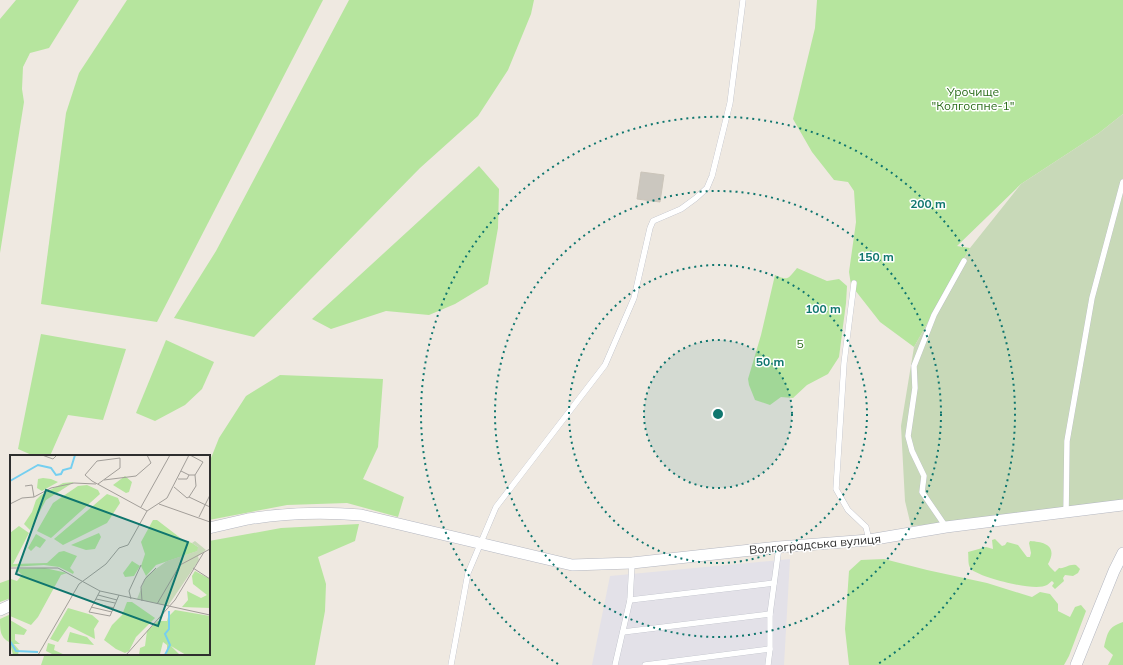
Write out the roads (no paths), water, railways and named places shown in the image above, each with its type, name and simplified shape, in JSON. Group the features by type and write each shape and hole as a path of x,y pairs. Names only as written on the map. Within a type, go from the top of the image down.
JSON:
{"street":[{"name":"Волгоградська вулиця","path":"210,528 248,519 307,513 361,515 572,565 632,563 778,547 869,540 946,527 1123,506"},
{"path":"1076,665 1114,571 1123,554"},
{"path":"0,610 10,605"}],"lane":[{"path":"451,665 468,573 496,507 605,365 634,298 650,228 653,222 681,209 707,188 712,176 730,103 743,0"},
{"path":"1066,513 1067,441 1092,298 1123,182"},
{"path":"946,527 922,492 924,476 912,451 908,436 915,388 914,366 934,315 964,261"},
{"path":"854,283 844,363 836,489 848,510 866,527 869,540"},
{"path":"768,665 770,649 770,614 778,547"},
{"path":"615,665 630,600 632,563"},
{"path":"630,600 774,583"},
{"path":"623,632 770,614"},
{"path":"645,665 770,649"}],"park label":[{"name":"Урочище \"Колгоспне-1\"","path":"973,98"},
{"name":"5","path":"800,343"}]}
